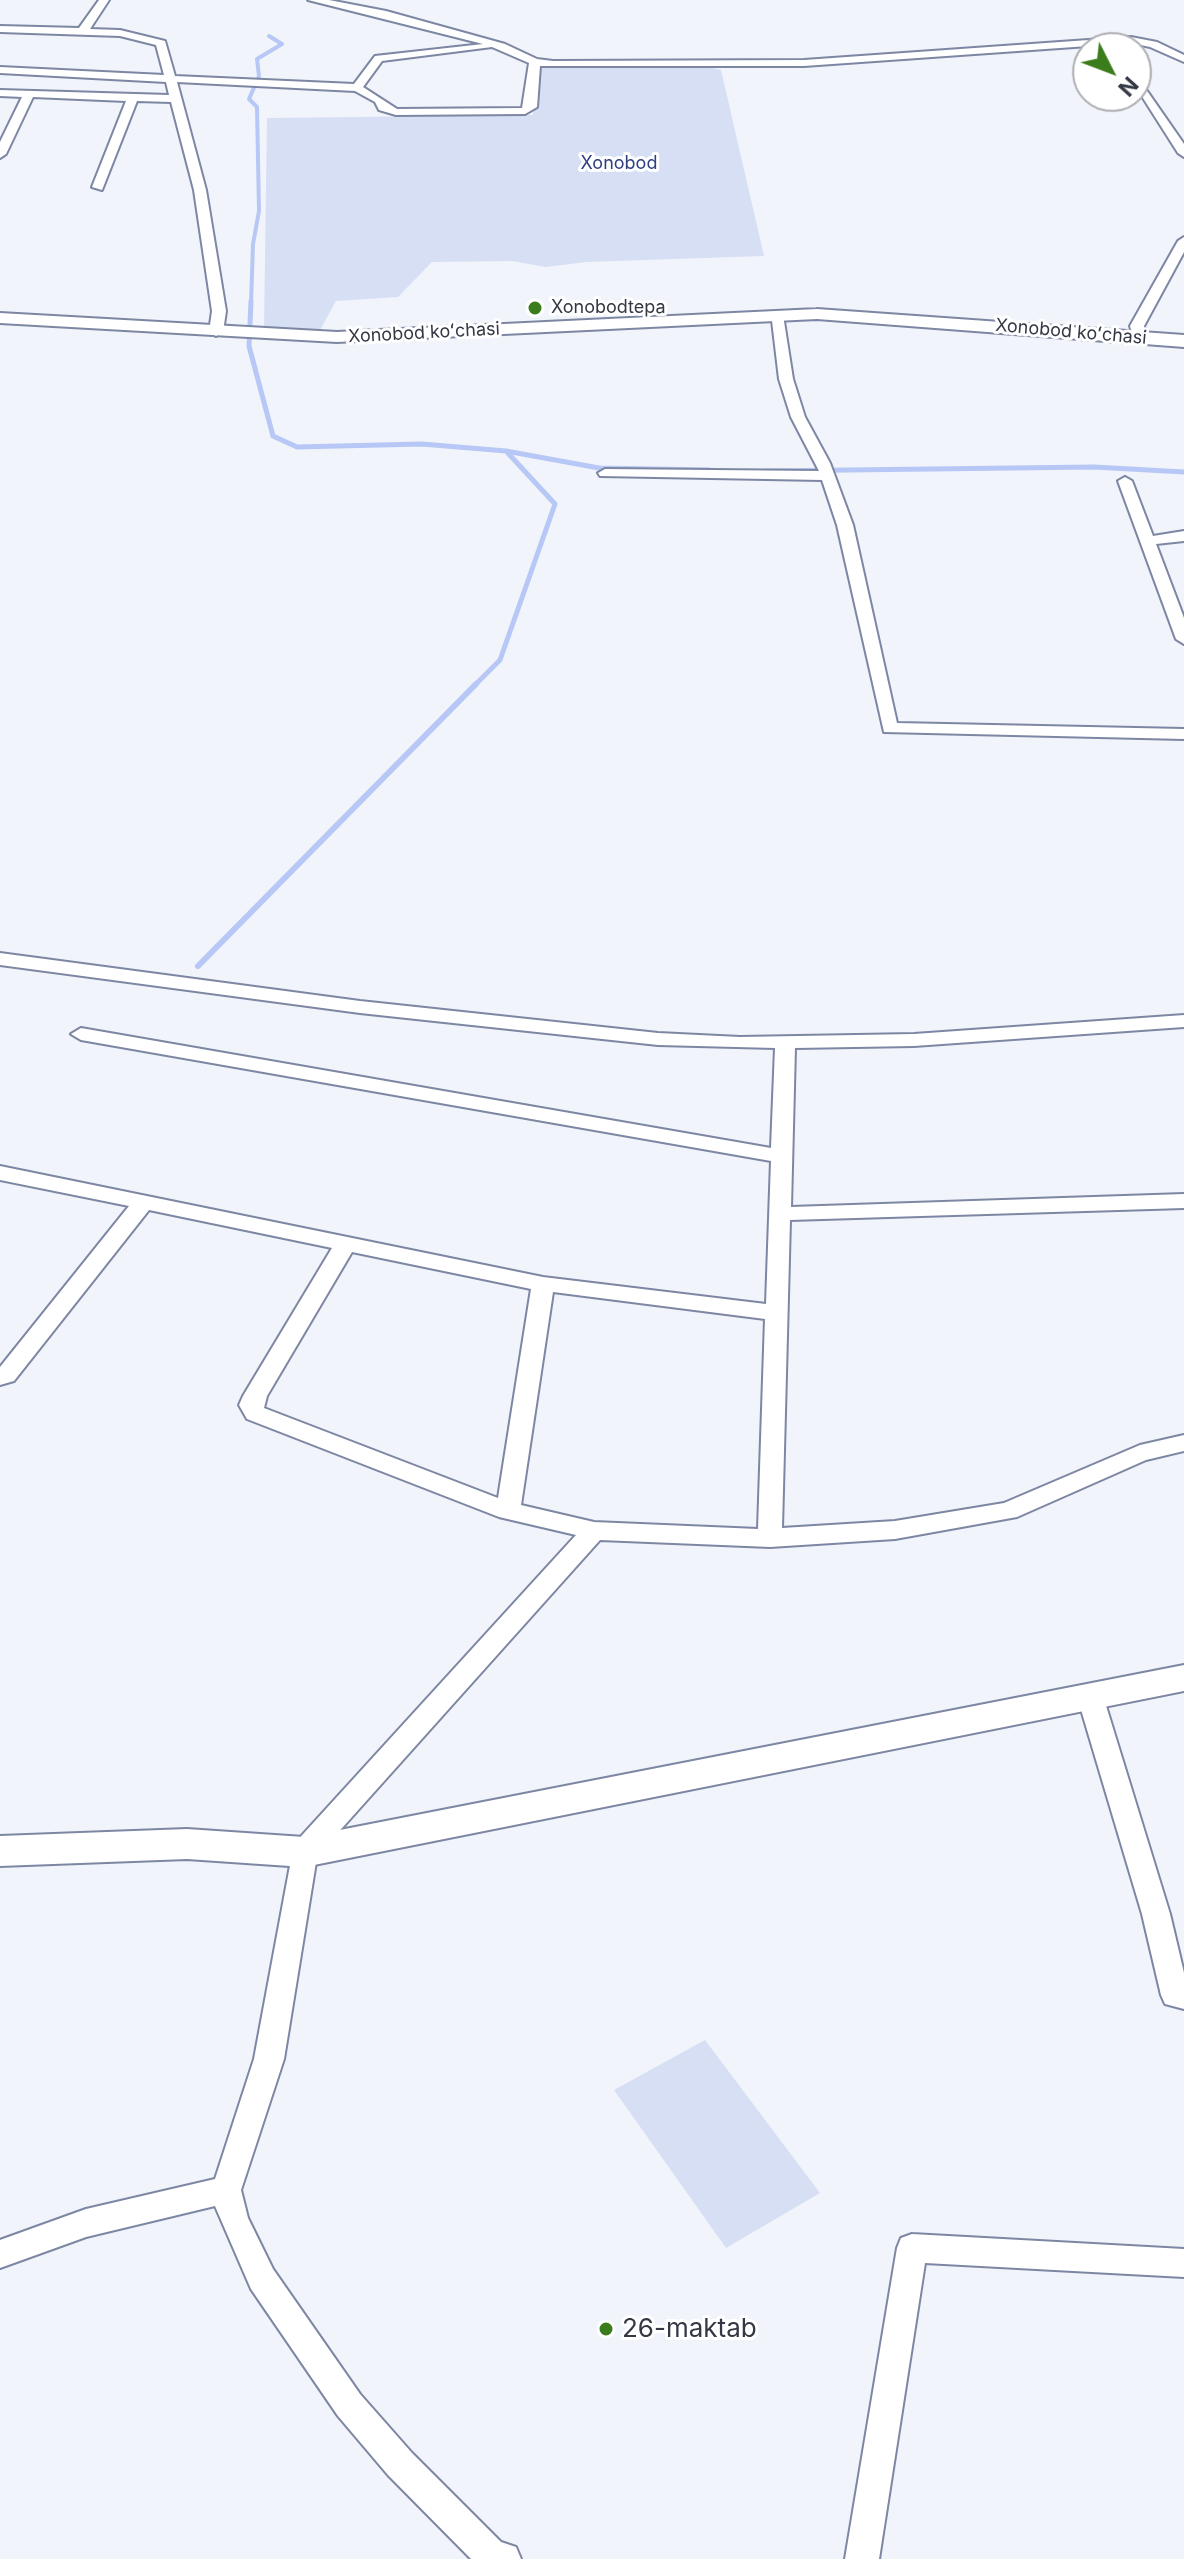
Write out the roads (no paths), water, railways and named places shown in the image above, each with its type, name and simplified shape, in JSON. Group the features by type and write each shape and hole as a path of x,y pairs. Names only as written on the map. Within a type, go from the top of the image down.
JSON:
{"main road":[{"name":"Xonobod koʻchasi","path":"0,318 249,334 381,336 776,315 866,316 1184,341"},
{"path":"0,1851 187,1844 304,1852 1184,1678"}],"street":[{"path":"82,32 104,0"},
{"path":"313,0 386,14 501,46 535,62 730,66 1072,46"},
{"path":"0,29 137,34 161,43 200,190 219,311 216,332"},
{"path":"357,88 379,58 385,56 501,46"},
{"path":"1152,46 1184,59"},
{"path":"0,70 172,76 357,88 380,100 383,108 396,112 525,111 531,107 535,62"},
{"path":"0,93 178,99"},
{"path":"0,154 29,94"},
{"path":"98,187 133,97"},
{"path":"1152,103 1184,153"},
{"path":"1139,337 1137,326 1184,241"},
{"path":"776,315 786,379 794,406 826,470 845,525 890,728 1184,734"},
{"path":"605,473 826,470"},
{"path":"1125,481 1180,619 1184,639"},
{"path":"1147,541 1184,536"},
{"path":"0,959 360,1007 643,1037 785,1043 999,1036 1184,1021"},
{"path":"81,1034 782,1156"},
{"path":"770,1538 785,1043"},
{"path":"0,1173 543,1284 777,1313"},
{"path":"780,1214 1184,1201"},
{"path":"2,1375 144,1202"},
{"path":"346,1243 255,1396 251,1405 255,1413 508,1511 594,1531 770,1538 895,1530 1008,1511 1140,1453 1184,1443"},
{"path":"508,1511 543,1284"},
{"path":"497,2558 400,2464 349,2405 245,2249 226,2190 269,2059 304,1852 594,1531"},
{"path":"1090,1696 1156,1914 1175,1995 1184,1997"},
{"path":"0,2254 86,2223 226,2190"},
{"path":"862,2559 912,2248 1184,2263"}],"waterway":[{"path":"251,303 253,244 259,211 257,107 249,99 259,76 257,59 282,44 269,36"},
{"path":"251,301 249,346 273,436 297,447 422,444 506,451"},
{"path":"476,684 500,660 555,504 506,451"},
{"path":"506,451 599,468 710,470"},
{"path":"766,471 1094,467 1184,472"},
{"path":"198,966 476,684"}],"place":[{"name":"Xonobodtepa","path":"535,308"},
{"name":"26-maktab","path":"606,2329"}],"park label":[{"name":"Xonobod","path":"619,164"}]}
